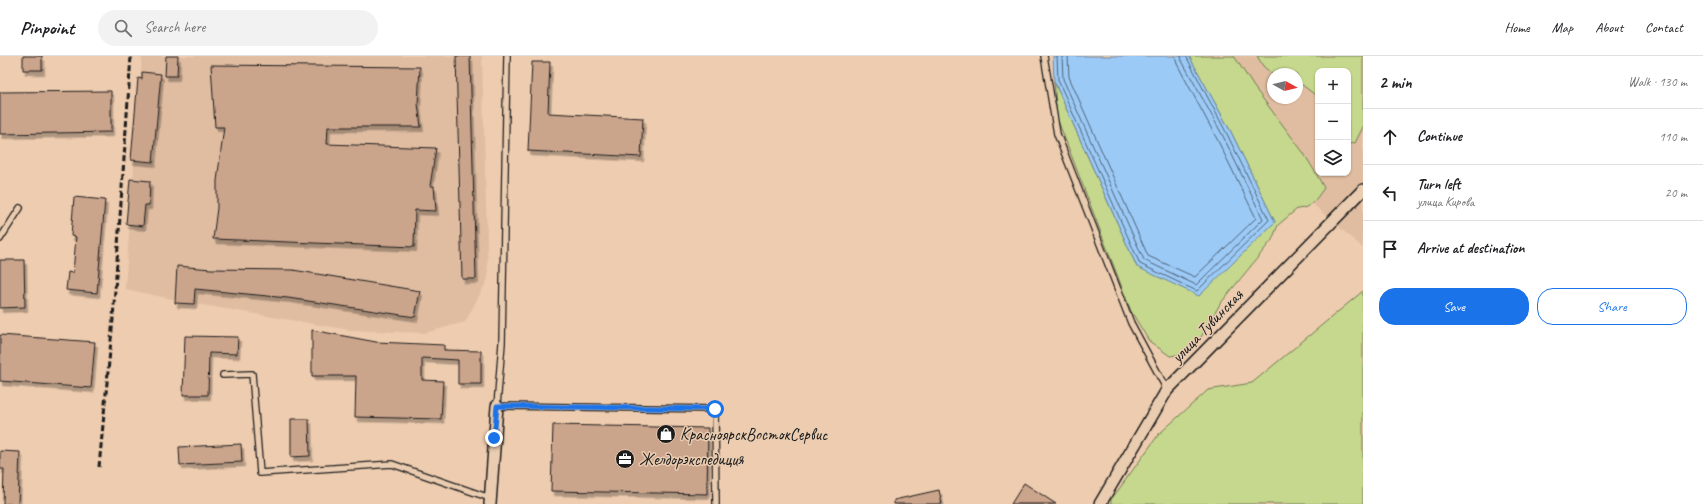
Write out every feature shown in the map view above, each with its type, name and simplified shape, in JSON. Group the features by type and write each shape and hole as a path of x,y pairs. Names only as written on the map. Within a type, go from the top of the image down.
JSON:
{"street":[{"name":"улица Тувинская","path":"1100,504 1167,390 1363,190"},
{"path":"490,501 497,406"}],"lane":[{"path":"507,56 502,343 497,406 715,409 716,504"},
{"path":"1044,56 1058,134 1131,323 1167,390"},
{"path":"0,239 20,208"},
{"path":"223,375 252,374 260,473 392,464 490,501"}],"shaded area":[{"path":"142,56 482,56 488,279 465,322 425,333 350,330 196,304 125,289"},
{"path":"1197,56 1363,56 1363,248 1231,132"}],"green space":[{"path":"1189,56 1234,56 1254,87 1303,152 1315,172 1315,176 1318,176 1324,188 1310,205 1297,209 1278,225 1272,240 1220,304 1201,337 1182,354 1170,356 1149,341 1131,311 1057,118 1054,81 1137,267 1237,257 1275,222 1231,132"},
{"path":"1257,56 1363,56 1363,127 1355,143 1351,144 1351,68 1315,68 1315,95 1303,86 1303,68 1267,68 1267,70"},
{"path":"1363,291 1363,504 1111,504 1111,500 1159,434 1208,390 1252,383"}],"water":[{"path":"1053,56 1189,56 1231,132 1275,222 1199,296 1137,267 1054,81"}],"building":[{"path":"23,56 42,56 42,70 23,70"},
{"path":"166,56 178,56 177,76 165,76"},
{"path":"456,56 470,56 476,279 462,279"},
{"path":"532,62 550,62 548,113 643,118 641,157 528,151"},
{"path":"211,65 420,67 418,104 421,127 328,127 327,144 436,148 430,186 434,186 436,211 415,210 414,247 213,239 217,208 217,181 224,127 215,127"},
{"path":"142,72 161,74 153,162 131,160 138,78 142,79"},
{"path":"111,91 111,132 0,134 0,92"},
{"path":"130,179 150,181 149,205 145,205 143,226 126,224"},
{"path":"74,197 105,200 97,293 66,290 68,272 73,273 76,237 71,236"},
{"path":"0,260 24,260 25,307 0,308"},
{"path":"177,266 211,269 293,270 420,291 415,317 288,298 195,289 194,304 175,303"},
{"path":"312,330 376,342 444,345 444,350 481,351 481,384 458,384 458,360 422,358 422,380 443,381 441,419 355,417 356,376 312,376"},
{"path":"0,335 95,342 91,388 0,381"},
{"path":"185,336 238,337 237,354 209,353 208,395 183,395"},
{"path":"291,419 309,419 310,456 291,457"},
{"path":"553,425 708,428 707,494 551,491"},
{"path":"241,444 242,462 180,465 179,447"},
{"path":"0,451 20,452 18,504 3,504 4,469 0,469"},
{"path":"1024,483 1056,504 1011,504"},
{"path":"939,490 942,504 894,504 894,500"}],"railway":[{"path":"99,467 113,319 131,56"}],"place":[{"name":"КрасноярскВостокСервис","path":"666,434"},
{"name":"Желдорэкспедиция","path":"625,459"}],"route":[{"path":"494,438 497,406 715,409"}]}
